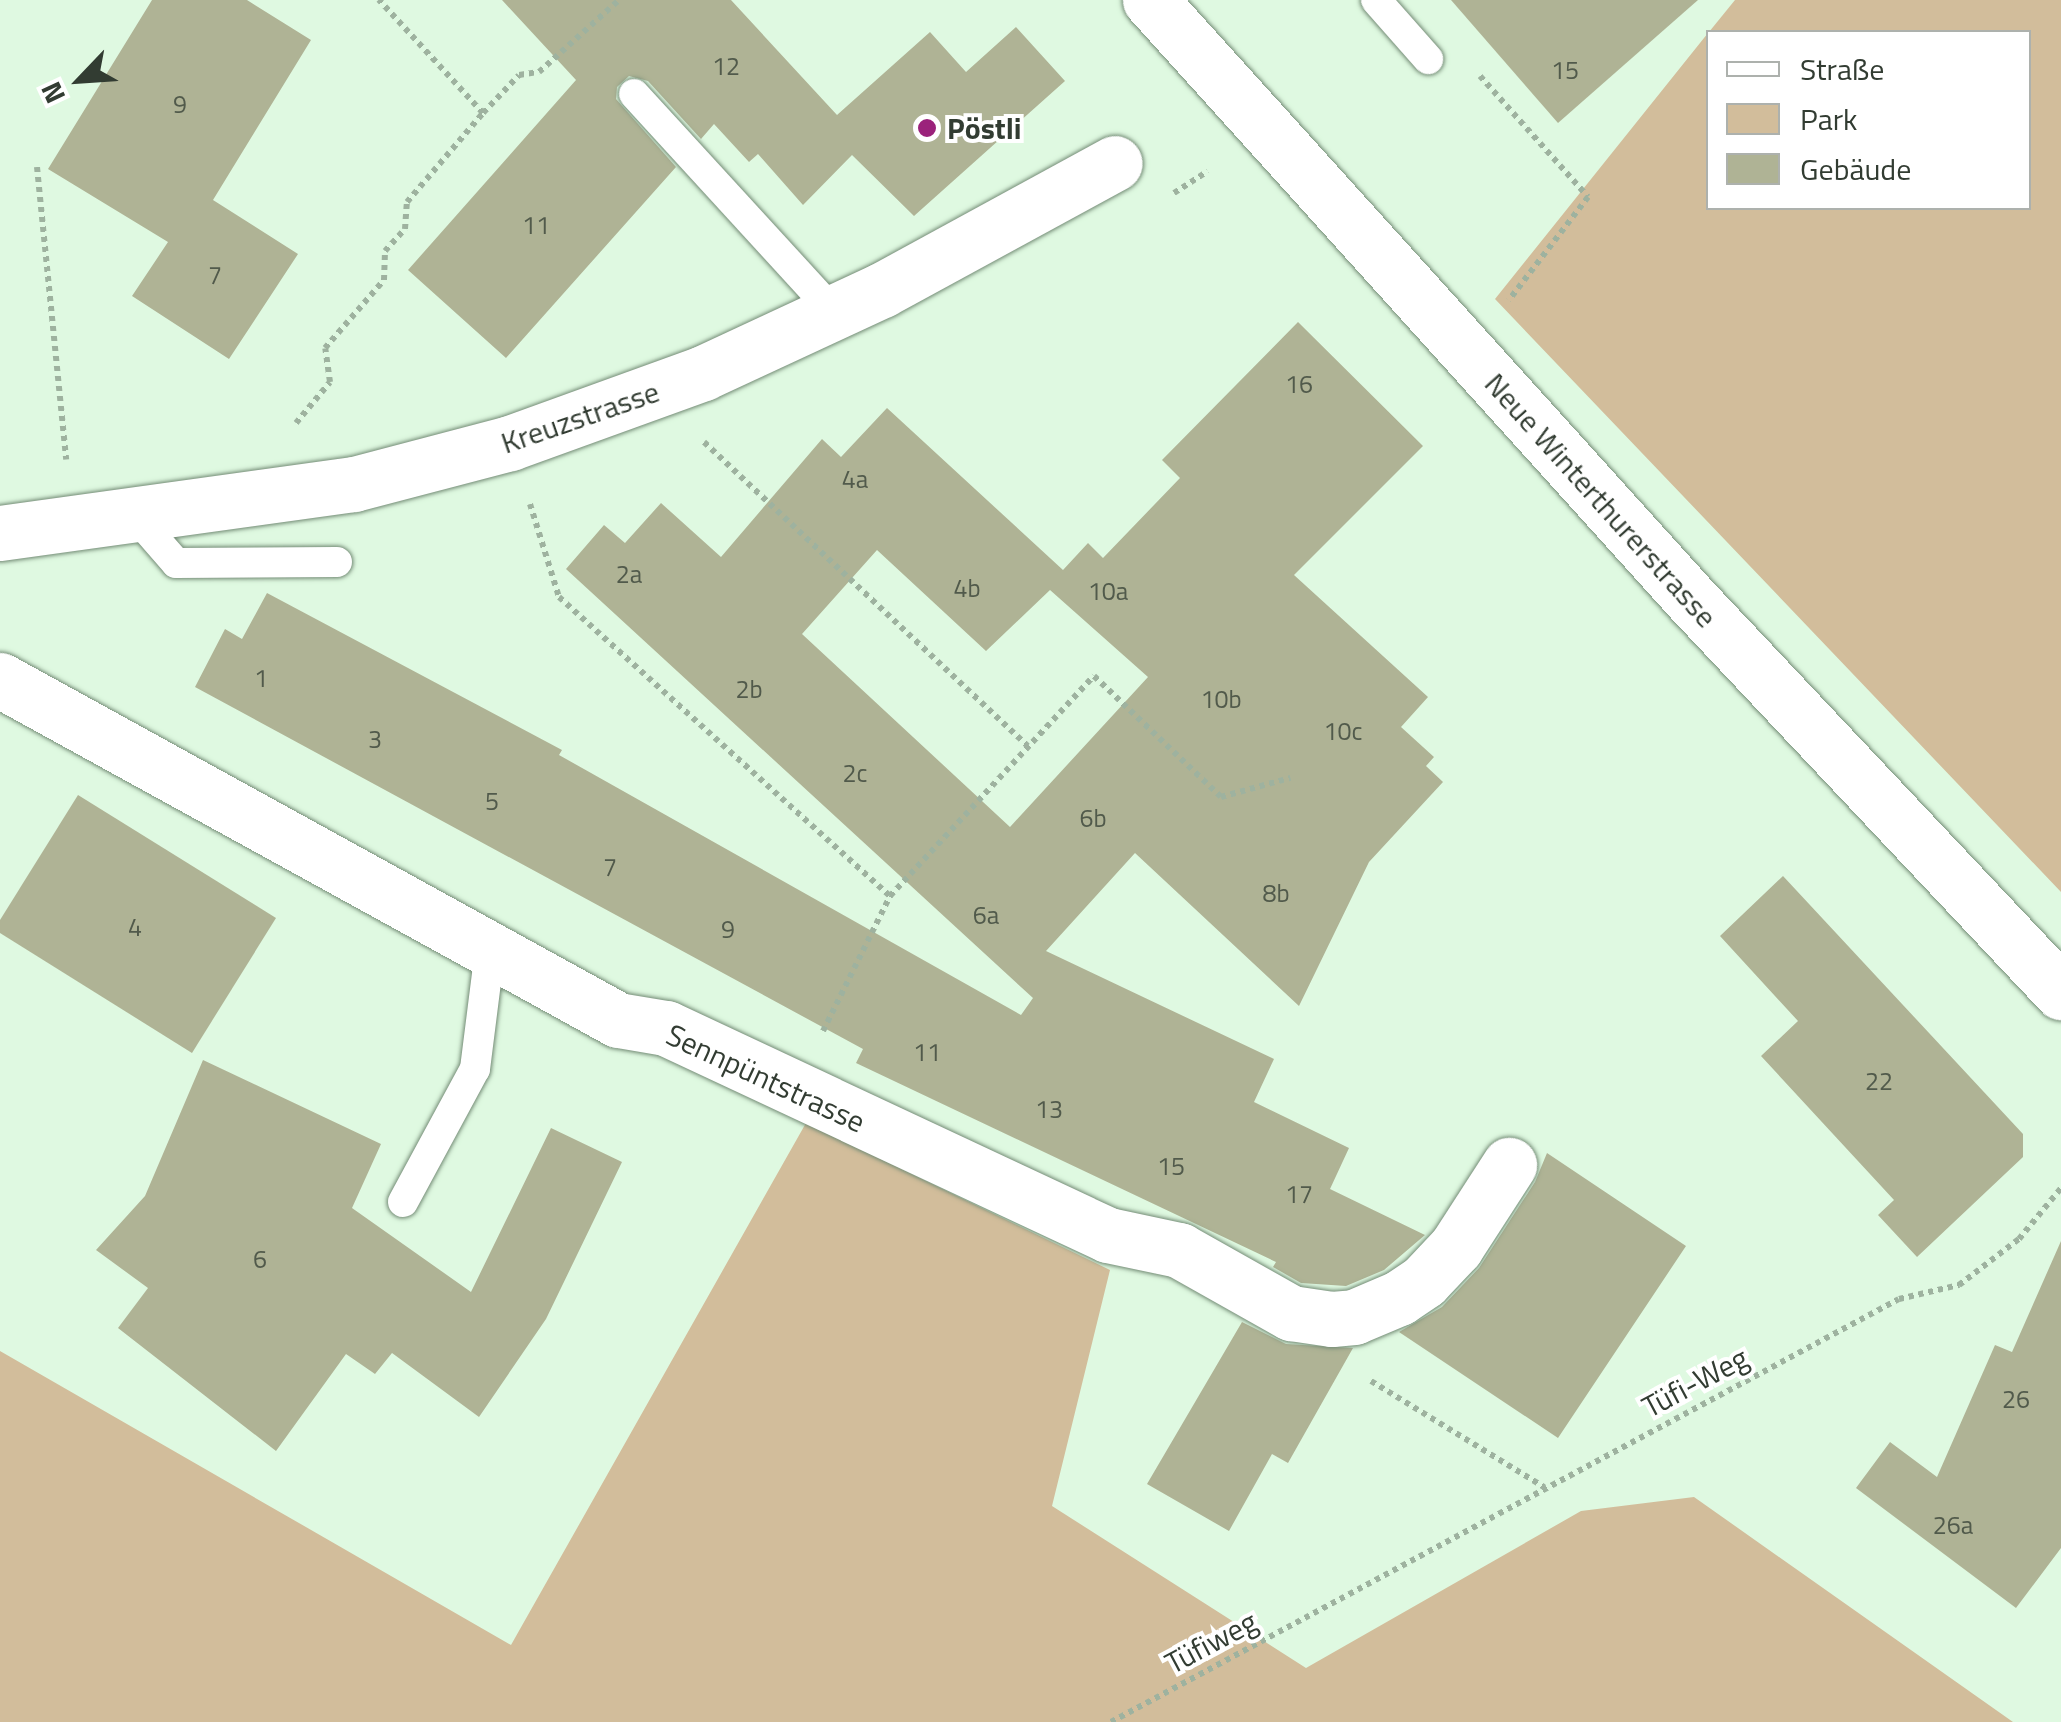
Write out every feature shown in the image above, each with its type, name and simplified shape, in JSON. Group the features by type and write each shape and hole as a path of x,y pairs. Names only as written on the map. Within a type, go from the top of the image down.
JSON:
{"street":[{"name":"Neue Winterthurerstrasse","path":"1150,0 1702,612 2061,992"},
{"name":"Kreuzstrasse","path":"0,533 354,484 510,443 703,373 882,290 1115,163"},
{"name":"Sennpüntstrasse","path":"0,680 618,1020 666,1028 1108,1235 1179,1250 1271,1305 1310,1318 1354,1316 1399,1298 1424,1281 1456,1247 1508,1165"}],"lane":[{"path":"1376,0 1428,59"},
{"path":"634,94 834,312"},
{"path":"135,516 176,563 336,562"},
{"path":"403,1202 475,1069 490,950"}],"path":[{"path":"379,0 483,113"},
{"path":"294,425 330,382 325,348 384,280 385,251 405,229 407,202 518,75 539,72 619,0"},
{"path":"1475,70 1588,197 1503,307"},
{"path":"38,166 66,461"},
{"path":"650,392 1028,746"},
{"path":"510,443 559,598 890,896"},
{"path":"793,1090 890,896 1094,676 1221,797 1290,778"},
{"name":"Tüfi-Weg","path":"1333,1602 1898,1299 1959,1285 2019,1239 2061,1188"},
{"path":"1310,1318 1306,1341 1545,1488"},
{"name":"Tüfiweg","path":"1111,1722 1333,1602"}],"green space":[{"path":"1735,0 2061,0 2061,892 1495,299 1706,35 1706,210 2031,210 2031,30 1711,30"},
{"path":"806,1123 1110,1270 1052,1506 1306,1668 1581,1511 1694,1497 2013,1722 0,1722 0,1351 511,1645"}],"building":[{"path":"152,0 247,0 311,40 213,200 298,254 229,359 132,296 168,242 48,169"},
{"path":"502,0 731,0 837,115 930,32 966,72 1016,27 1065,81 914,216 852,155 803,205 758,154 749,162 714,124 701,139 648,81 629,76 617,87 616,99 676,167 506,358 408,270 576,80"},
{"path":"1451,0 1698,0 1558,123"},
{"path":"1298,322 1423,446 1294,575 1428,697 1401,727 1434,757 1426,766 1443,782 1369,862 1299,1006 1135,853 1046,951 1274,1059 1254,1102 1349,1148 1330,1189 1425,1235 1384,1270 1346,1286 1301,1283 1273,1267 1276,1262 856,1063 863,1049 195,687 225,629 242,639 267,593 562,750 559,755 1021,1015 1033,998 566,569 604,525 625,543 661,503 721,557 822,439 841,457 887,408 1063,570 1088,543 1103,558 1180,478 1162,460","holes":["877,550 986,651 1050,590 1148,677 1010,827 802,634"]},
{"path":"78,795 276,918 192,1053 0,933 0,920"},
{"path":"1783,876 2023,1134 2023,1157 1917,1257 1878,1215 1894,1200 1761,1056 1798,1021 1720,936"},
{"path":"203,1060 381,1144 352,1208 471,1292 551,1128 622,1162 546,1319 479,1417 392,1353 375,1374 346,1354 276,1451 118,1328 148,1288 96,1250 145,1196"},
{"path":"1547,1153 1686,1246 1558,1438 1399,1332 1442,1307 1479,1268 1535,1182"},
{"path":"2061,1241 2061,1548 2016,1608 1856,1488 1890,1442 1937,1477 1995,1345 2012,1352"},
{"path":"1242,1322 1286,1344 1353,1348 1288,1463 1272,1454 1229,1531 1147,1484"}],"place":[{"name":"Pöstli","path":"927,128"}]}
